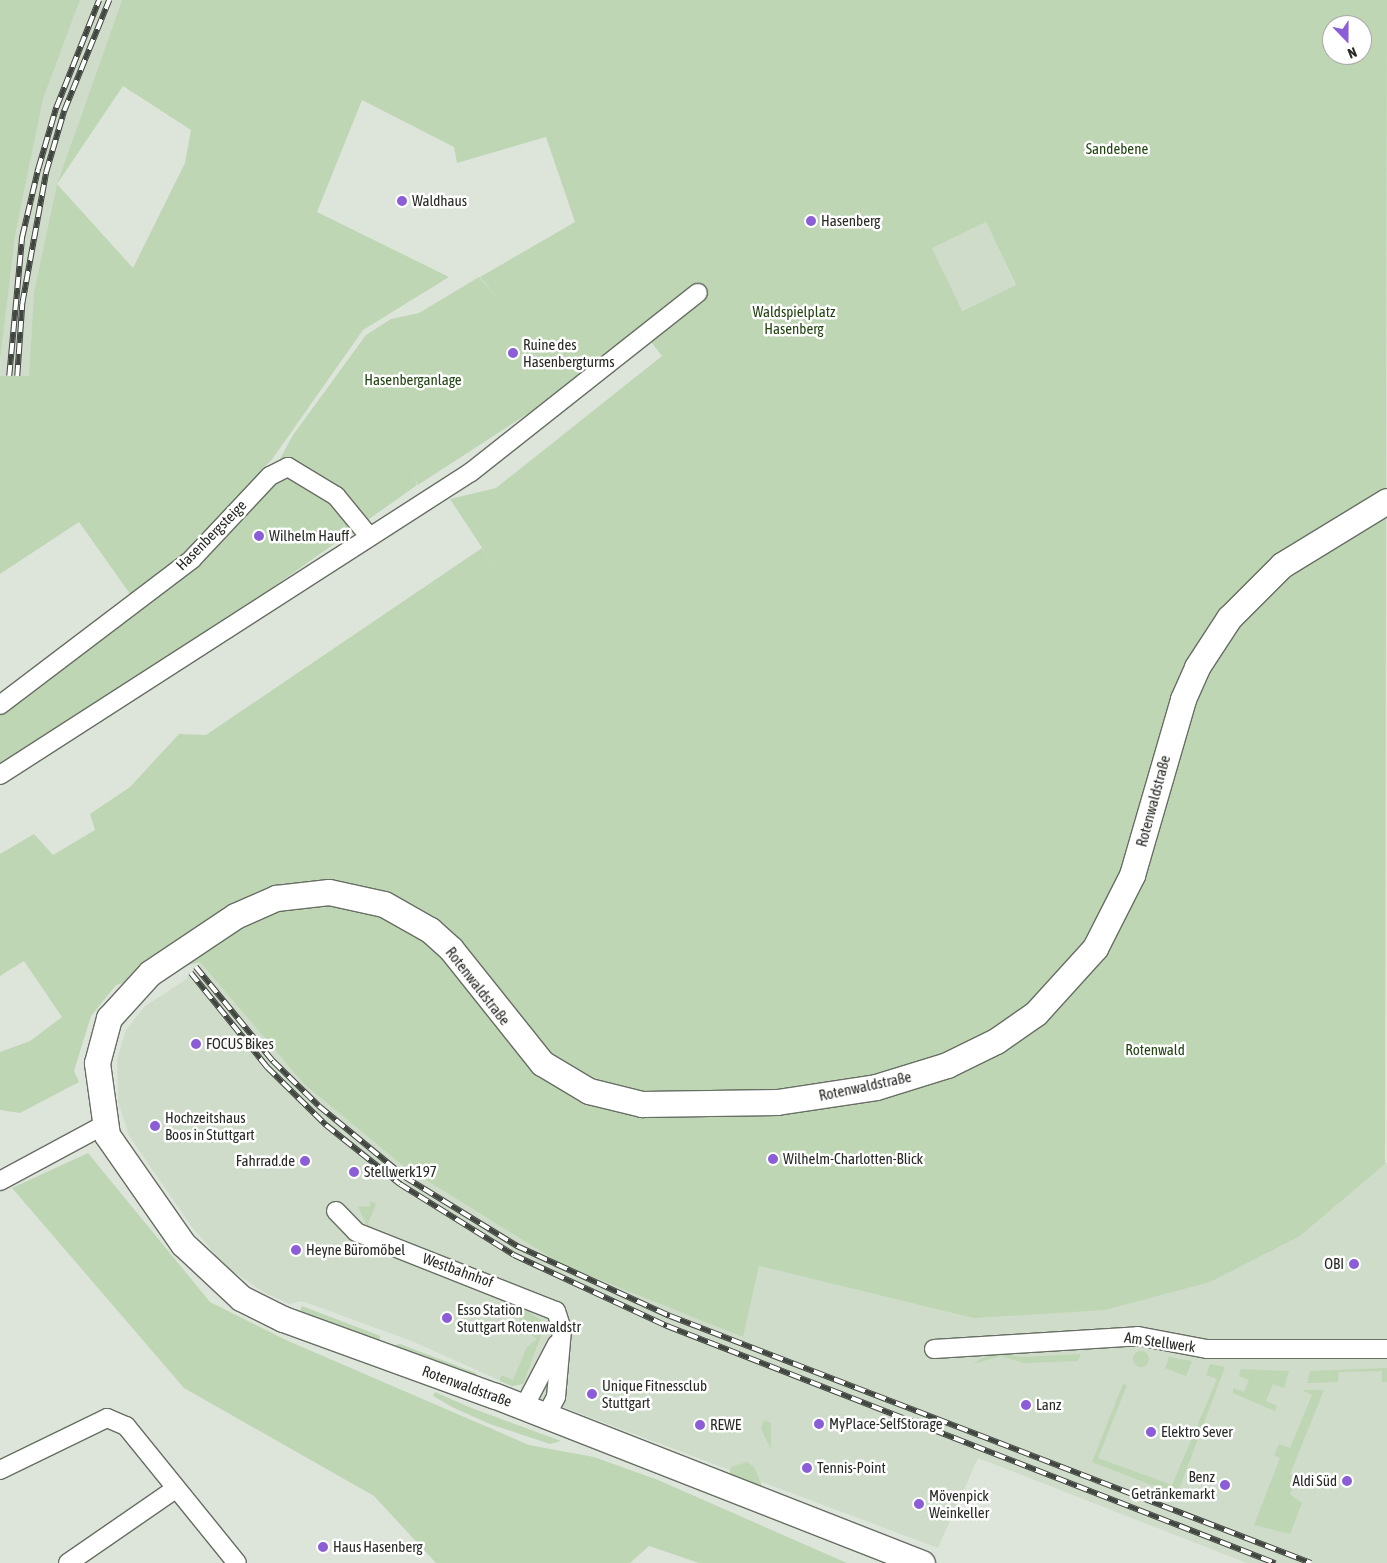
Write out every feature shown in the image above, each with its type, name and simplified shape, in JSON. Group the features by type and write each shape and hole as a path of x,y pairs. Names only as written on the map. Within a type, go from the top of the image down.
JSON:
{"main road":[{"name":"Rotenwaldstraße","path":"922,1563 535,1412 283,1319 241,1298 206,1270 162,1218 120,1158 104,1125 97,1063 104,1031 122,999 213,928 258,904 294,894 351,895 418,922 451,949 542,1063 570,1082 607,1095 642,1104 777,1102 876,1087 972,1054 1019,1026 1050,1000 1080,970 1110,925 1132,876 1183,699 1197,667 1229,618 1282,565 1387,501"}],"street":[{"path":"0,775 368,535 471,472 698,293"},
{"name":"Hasenbergsteige","path":"0,705 192,560 270,476 288,467 336,496 368,535"},
{"path":"0,1181 104,1125"},
{"name":"Westbahnhof","path":"336,1211 356,1232 551,1307 562,1330 559,1341 556,1397 535,1412"},
{"name":"Am Stellwerk","path":"934,1349 1109,1336 1138,1336 1207,1349 1387,1349"},
{"path":"535,1412 559,1341"},
{"path":"0,1470 107,1418 126,1426 174,1490 237,1563"},
{"path":"68,1563 174,1490"}],"shaded area":[{"path":"80,0 122,0 57,184 34,292 29,377 0,376 2,317 15,236 43,99"},
{"path":"986,222 1016,285 961,311 932,247"},
{"path":"200,962 303,1083 742,1337 759,1266 973,1318 1300,1236 1387,1162 1387,1563 1247,1563 978,1458 938,1548 520,1391 522,1384 512,1386 414,1342 301,1301 290,1304 265,1293 225,1266 192,1227 129,1136 118,1102 117,1059 126,1030 145,1006 185,980"}],"green space":[{"path":"0,0 80,0 43,99 15,236 0,360"},
{"path":"122,0 1387,0 1385,1164 1300,1236 1210,1282 1105,1310 973,1318 759,1266 743,1337 563,1265 402,1165 303,1083 200,962 116,985 91,1016 74,1071 79,1082 20,1113 0,1110 0,1052 30,1041 62,1017 24,961 0,976 0,854 34,834 53,855 95,830 90,814 130,787 179,734 206,735 482,548 508,587 450,499 496,488 662,356 640,328 544,403 418,485 415,478 417,485 227,620 0,770 0,707 193,560 270,477 293,435 366,335 391,319 419,313 479,277 501,302 480,277 575,222 546,137 457,163 454,147 362,100 317,212 449,277 363,330 273,458 186,553 133,598 79,522 0,574 0,376 29,376 34,292 57,184","holes":["123,86 191,130 185,163 133,268 57,184","986,222 1016,285 962,311 932,248"]},
{"path":"88,1153 210,1302 286,1340 529,1445 594,1457 658,1480 847,1563 699,1563 649,1546 630,1563 436,1563 374,1496 184,1388 12,1188"},
{"path":"370,1201 376,1204 368,1224 376,1231 367,1226 358,1207 370,1206"},
{"path":"302,1306 380,1336 378,1343 299,1313"},
{"path":"526,1310 541,1320 541,1336 523,1384 512,1386 500,1381 501,1375 513,1380 527,1347 537,1339 530,1334 533,1326 525,1322 519,1327 519,1314"},
{"path":"400,1344 476,1373 478,1379 391,1346"},
{"path":"1141,1351 1149,1359 1141,1367 1133,1359"},
{"path":"992,1352 1023,1357 1081,1354 1078,1361 1024,1363 1001,1356 973,1364"},
{"path":"1169,1357 1192,1361 1186,1376 1165,1368"},
{"path":"1210,1364 1225,1367 1177,1495 1092,1462 1123,1384 1127,1385 1098,1458 1172,1485 1217,1379 1206,1375"},
{"path":"1387,1368 1387,1382 1382,1382 1382,1371 1339,1372 1338,1382 1307,1383 1310,1371"},
{"path":"1241,1369 1289,1371 1284,1388 1273,1384 1266,1401 1277,1406 1275,1411 1233,1393 1233,1388 1244,1392 1249,1380 1239,1376"},
{"path":"1302,1390 1324,1390 1290,1474 1298,1477 1290,1494 1302,1503 1290,1534 1254,1525 1280,1458 1274,1455 1279,1444 1290,1448 1312,1395"},
{"path":"435,1392 469,1407 561,1441 550,1444 490,1424 454,1408 433,1396"},
{"path":"764,1420 771,1423 771,1449 761,1429"},
{"path":"747,1462 754,1467 763,1488 729,1477 731,1467"}],"railway":[{"path":"9,376 22,237 38,169 56,108 99,0"},
{"path":"17,376 22,304 46,172 64,111 109,0"},
{"path":"196,967 273,1061 319,1106 405,1177 517,1246 670,1316 1311,1563"},
{"path":"191,973 267,1067 326,1125 400,1184 514,1255 667,1326 1275,1563"}],"place":[{"name":"Waldhaus","path":"402,201"},
{"name":"Hasenberg","path":"811,221"},
{"name":"Ruine des Hasenbergturms","path":"513,353"},
{"name":"Wilhelm Hauff","path":"259,536"},
{"name":"FOCUS Bikes","path":"196,1044"},
{"name":"Hochzeitshaus Boos in Stuttgart","path":"155,1126"},
{"name":"Wilhelm-Charlotten-Blick","path":"773,1159"},
{"name":"Fahrrad.de","path":"305,1161"},
{"name":"Stellwerk197","path":"354,1172"},
{"name":"Heyne Büromöbel","path":"296,1250"},
{"name":"OBI","path":"1354,1264"},
{"name":"Esso Station Stuttgart Rotenwaldstr","path":"447,1318"},
{"name":"Unique Fitnessclub Stuttgart","path":"592,1394"},
{"name":"Lanz","path":"1026,1405"},
{"name":"MyPlace-SelfStorage","path":"819,1424"},
{"name":"REWE","path":"700,1425"},
{"name":"Elektro Sever","path":"1151,1432"},
{"name":"Tennis-Point","path":"807,1468"},
{"name":"Aldi Süd","path":"1347,1481"},
{"name":"Benz Getränkemarkt","path":"1225,1485"},
{"name":"Mövenpick Weinkeller","path":"919,1504"},
{"name":"Haus Hasenberg","path":"323,1547"}],"park label":[{"name":"Sandebene","path":"1117,149"},
{"name":"Waldspielplatz Hasenberg","path":"794,320"},
{"name":"Hasenberganlage","path":"413,380"},
{"name":"Rotenwald","path":"1155,1050"}]}
